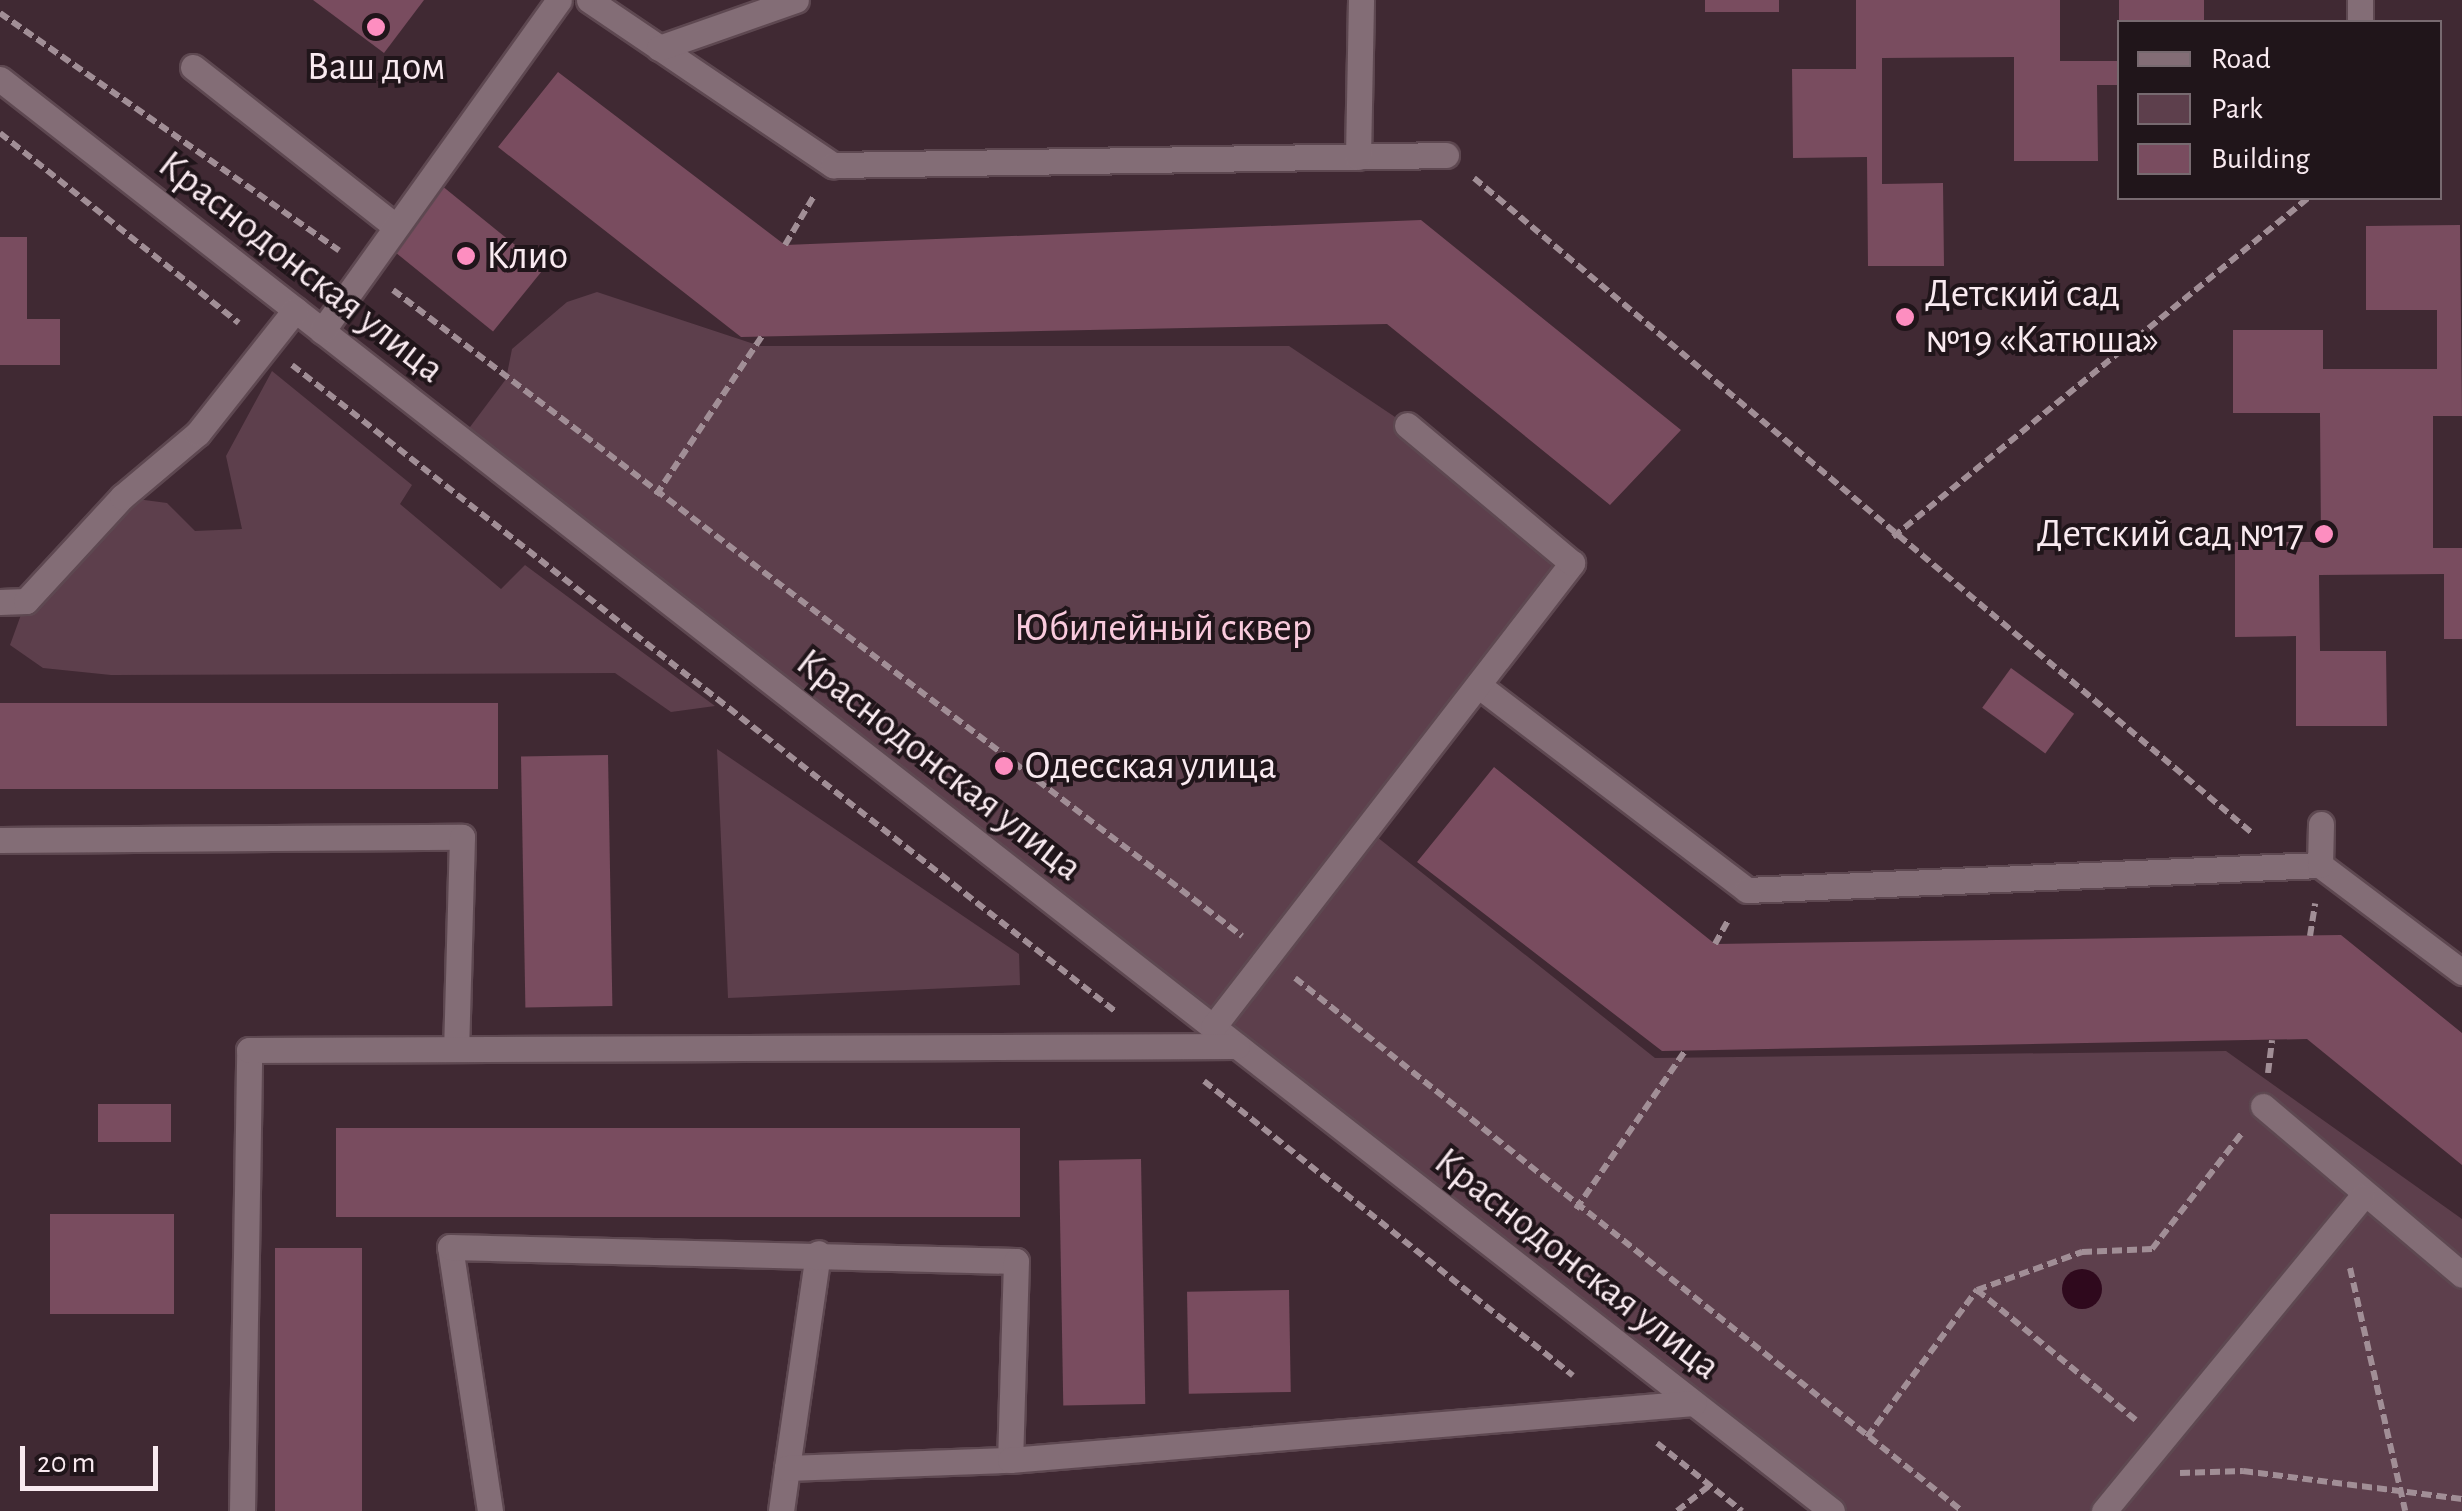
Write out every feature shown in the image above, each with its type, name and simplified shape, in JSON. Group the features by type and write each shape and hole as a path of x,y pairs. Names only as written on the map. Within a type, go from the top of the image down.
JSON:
{"street":[{"path":"322,331 394,225 559,0"},
{"path":"588,0 832,166 1446,155"},
{"path":"1358,156 1361,0"},
{"path":"660,48 791,1"},
{"path":"193,66 394,225"},
{"name":"Краснодонская улица","path":"0,79 1832,1511"},
{"path":"0,602 26,601 122,497 198,433 296,310"},
{"path":"1213,1027 1572,563 1406,425"},
{"path":"1478,685 1747,890 2320,865 2462,972"},
{"path":"2320,865 2321,824"},
{"path":"0,840 462,838 456,1049"},
{"path":"242,1511 249,1050 1237,1046"},
{"path":"2263,1106 2362,1197 2462,1275"},
{"path":"2104,1511 2362,1197"},
{"path":"490,1511 450,1246 1016,1261 1010,1460"},
{"path":"782,1511 818,1254"},
{"path":"786,1468 1010,1460 1622,1415 1694,1403"}],"path":[{"path":"0,13 366,268 656,495 1268,956 1576,1209 1962,1511"},
{"path":"0,134 1160,1046 1742,1511"},
{"path":"1446,155 1893,537 2292,866"},
{"path":"785,245 832,166"},
{"path":"1893,537 2306,200"},
{"path":"656,495 762,336"},
{"path":"1867,1437 1977,1290 2082,1252 2152,1249 2263,1106 2272,1040"},
{"path":"1576,1209 1685,1051"},
{"path":"2340,1224 2405,1511"},
{"path":"1977,1290 2162,1440"},
{"path":"2134,1475 2243,1471 2402,1497 2462,1499"},
{"path":"1677,1511 1710,1485"}],"green space":[{"name":"Юбилейный сквер","path":"597,292 760,346 1289,346 1407,425 1572,563 1367,829 1655,1058 2226,1051 2462,1219 2462,1511 1832,1511 461,439 506,379 512,349 567,302"},
{"path":"272,371 412,485 400,504 501,589 525,565 715,706 671,712 615,673 111,675 43,668 10,645 26,601 122,497 167,503 195,531 242,529 226,456"},
{"path":"717,749 1019,954 1020,985 728,998"}],"shaded area":[{"path":"2082,1269 2096,1275 2102,1289 2096,1303 2082,1309 2068,1303 2062,1289 2068,1275"}],"building":[{"name":"Ваш дом","path":"313,0 424,0 384,53"},
{"path":"1705,0 1779,0 1779,12 1705,12"},
{"path":"1856,0 2060,0 2060,61 2117,61 2117,85 2097,85 2098,161 2014,161 2014,57 1882,58 1882,184 1943,183 1944,266 1868,266 1867,157 1793,158 1792,69 1856,69"},
{"path":"2119,0 2204,0 2204,20 2119,20"},
{"path":"558,72 785,245 1421,220 1681,430 1610,505 1387,324 741,337 498,147"},
{"name":"Клио","path":"436,181 544,268 493,331 385,244"},
{"path":"2460,225 2462,416 2433,416 2433,548 2462,548 2462,639 2444,639 2444,574 2319,575 2320,651 2386,651 2387,726 2296,726 2296,636 2235,637 2235,542 2321,542 2320,413 2233,413 2233,330 2323,330 2323,369 2437,369 2437,310 2366,310 2366,226"},
{"path":"0,237 27,237 27,319 60,319 60,365 0,365"},
{"path":"2011,668 2074,714 2045,753 1982,708"},
{"path":"0,703 498,703 498,789 0,789"},
{"path":"608,755 612,1006 525,1007 521,757"},
{"path":"1494,767 1715,944 2341,935 2462,1033 2462,1165 2307,1039 1662,1051 1417,862"},
{"path":"98,1104 171,1104 171,1142 98,1142"},
{"path":"336,1128 1020,1128 1020,1217 336,1217"},
{"path":"1141,1159 1145,1404 1063,1405 1059,1160"},
{"path":"50,1214 174,1214 174,1314 50,1314"},
{"path":"275,1248 362,1248 362,1511 275,1511"},
{"path":"1289,1290 1291,1392 1189,1394 1187,1292"}],"place":[{"name":"Ваш дом","path":"376,27"},
{"name":"Клио","path":"466,256"},
{"name":"Детский сад №19 «Катюша»","path":"1905,317"},
{"name":"Детский сад №17","path":"2324,534"},
{"name":"Одесская улица","path":"1004,766"}]}
